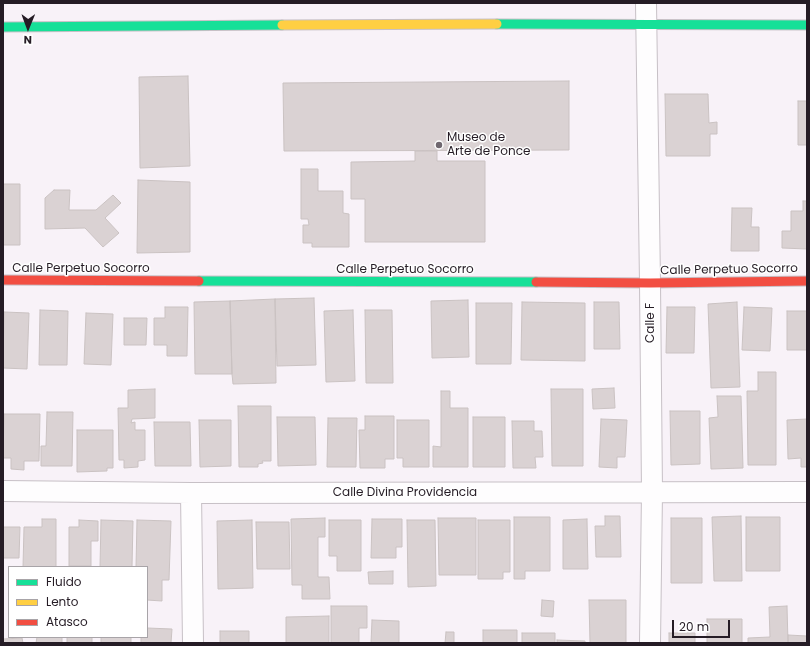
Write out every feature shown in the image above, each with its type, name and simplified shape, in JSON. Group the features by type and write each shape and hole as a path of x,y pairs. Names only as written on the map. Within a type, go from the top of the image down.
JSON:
{"street":[{"name":"Calle F","path":"646,3 652,492 650,643"},
{"path":"3,27 424,24 807,25"},
{"name":"Calle Perpetuo Socorro","path":"3,280 650,284 807,281"},
{"name":"Calle Divina Providencia","path":"3,491 191,493 807,492"},
{"path":"191,493 194,643"}],"building":[{"path":"188,76 190,166 140,168 139,77"},
{"path":"569,81 569,150 284,151 283,83"},
{"path":"665,94 708,94 709,123 717,122 717,134 710,134 710,156 666,156"},
{"path":"798,101 807,101 807,145 798,145"},
{"path":"415,151 437,151 437,161 485,161 485,242 365,242 365,199 351,199 351,162 415,161"},
{"path":"301,169 318,169 318,191 343,191 343,213 349,214 349,247 312,247 312,243 303,243 303,225 309,225 308,219 301,219"},
{"path":"138,180 190,182 190,252 137,253"},
{"path":"3,184 20,184 20,245 3,245"},
{"path":"54,190 70,190 69,210 96,210 113,195 121,203 105,218 119,233 103,247 85,228 45,229 45,198"},
{"path":"803,201 807,201 807,249 782,248 782,231 791,231 791,211 803,211"},
{"path":"732,208 752,208 751,227 759,227 759,251 731,251"},
{"path":"314,298 316,365 277,366 275,299"},
{"path":"275,299 276,383 233,384 230,301"},
{"path":"468,300 469,357 432,358 431,301"},
{"path":"230,301 232,374 195,374 194,302"},
{"path":"522,302 585,303 585,361 521,360"},
{"path":"594,302 619,302 620,349 594,349"},
{"path":"737,302 740,387 711,388 708,304"},
{"path":"476,303 512,303 511,364 476,364"},
{"path":"165,307 188,307 187,356 167,356 167,345 154,345 154,318 165,318"},
{"path":"667,307 695,307 694,353 666,353"},
{"path":"744,307 772,308 770,351 742,350"},
{"path":"40,310 68,311 67,365 39,365"},
{"path":"353,310 355,381 326,382 324,311"},
{"path":"365,310 392,310 393,383 366,383"},
{"path":"787,311 807,311 807,350 787,350"},
{"path":"4,312 29,313 27,369 3,368"},
{"path":"86,313 113,314 111,365 84,364"},
{"path":"124,318 147,318 146,345 124,345"},
{"path":"758,372 776,372 776,465 748,465 747,391 758,391"},
{"path":"614,388 615,408 593,409 592,389"},
{"path":"155,389 155,418 132,419 131,423 135,422 135,430 145,430 145,460 138,461 138,467 124,468 124,460 119,460 118,408 128,408 128,390"},
{"path":"551,389 583,389 583,466 552,466"},
{"path":"441,391 450,391 450,408 468,408 468,467 433,467 433,446 441,447"},
{"path":"717,396 741,396 743,468 711,469 709,418 718,417"},
{"path":"238,406 271,406 271,461 262,461 263,463 258,464 258,467 239,467"},
{"path":"670,411 700,411 700,464 671,465"},
{"path":"47,412 73,412 72,466 41,466 41,446 46,446"},
{"path":"4,414 40,414 39,461 24,461 24,470 11,469 11,458 3,458"},
{"path":"365,416 394,416 394,459 385,459 385,468 360,468 359,430 365,430"},
{"path":"277,417 315,417 316,465 278,466"},
{"path":"473,417 505,417 505,467 473,467"},
{"path":"328,418 357,418 356,467 327,467"},
{"path":"601,419 627,420 625,457 617,457 617,468 599,467"},
{"path":"807,419 807,467 801,467 801,458 788,459 787,420"},
{"path":"199,420 231,420 231,466 200,467"},
{"path":"397,420 429,420 429,467 403,467 403,458 397,458"},
{"path":"512,421 534,421 534,431 542,431 543,457 535,457 536,468 513,468"},
{"path":"154,422 190,422 191,466 155,466"},
{"path":"77,430 113,430 113,468 107,468 107,471 77,472"},
{"path":"605,516 620,516 621,557 596,557 595,526 605,526"},
{"path":"741,516 742,581 714,581 712,517"},
{"path":"514,517 550,517 550,571 525,571 525,579 514,579"},
{"path":"746,517 780,517 780,571 746,571"},
{"path":"325,518 325,537 318,537 318,577 329,577 330,599 302,599 302,585 292,585 291,519"},
{"path":"438,518 476,518 476,575 439,575"},
{"path":"671,518 702,518 702,583 671,583"},
{"path":"42,519 56,519 56,566 23,566 24,527 42,527"},
{"path":"372,519 402,519 402,547 396,547 396,558 371,558"},
{"path":"587,519 588,569 563,569 563,520"},
{"path":"79,520 98,521 98,541 91,541 91,566 69,566 69,527 79,527"},
{"path":"101,520 133,521 132,566 100,566"},
{"path":"137,520 171,521 169,580 162,580 162,601 148,600 148,566 136,566"},
{"path":"252,520 253,588 218,589 217,521"},
{"path":"329,520 361,520 361,571 337,571 337,556 329,556"},
{"path":"407,520 435,520 436,586 408,587"},
{"path":"478,520 510,520 510,572 503,572 503,579 478,579"},
{"path":"256,522 289,522 290,569 257,569"},
{"path":"3,527 20,527 19,558 3,558"},
{"path":"393,571 393,584 369,584 368,572"},
{"path":"542,600 554,601 553,617 541,616"},
{"path":"589,600 626,600 626,643 590,643"},
{"path":"331,606 367,606 367,628 359,628 359,643 331,643"},
{"path":"787,606 788,643 748,643 748,638 770,637 769,607"},
{"path":"329,616 329,643 286,643 286,617"},
{"path":"707,619 742,619 742,643 707,643"},
{"path":"372,620 399,621 399,643 371,643"},
{"path":"148,628 172,629 171,643 141,643 141,638 148,638"},
{"path":"483,630 517,630 517,643 483,643"},
{"path":"220,631 249,631 249,643 220,643"},
{"path":"446,632 454,632 454,643 445,643"},
{"path":"522,633 555,633 555,643 522,643"},
{"path":"669,633 695,633 695,643 669,643"},
{"path":"788,635 807,636 807,643 788,643"},
{"path":"22,638 23,643 3,643 3,639"},
{"path":"37,638 62,638 62,643 36,643"},
{"path":"67,638 92,638 92,643 67,643"},
{"path":"101,638 131,638 131,643 101,643"},
{"path":"557,640 585,641 585,643 557,643"}],"traffic: fast":[{"path":"497,24 807,25"},
{"path":"3,27 282,25"},
{"path":"199,281 536,282"}],"traffic: slow":[{"path":"282,25 497,24"}],"traffic: jam":[{"path":"3,280 199,281"},
{"path":"536,282 650,283 807,281"}],"place":[{"name":"Museo de Arte de Ponce","path":"439,145"}]}
